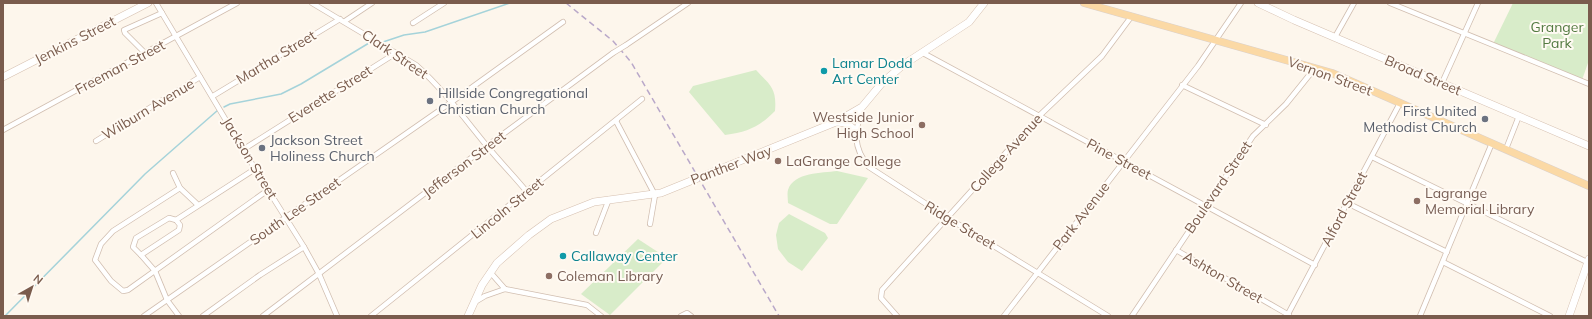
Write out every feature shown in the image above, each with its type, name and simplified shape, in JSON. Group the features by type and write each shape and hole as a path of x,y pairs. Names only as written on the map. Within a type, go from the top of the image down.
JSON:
{"main road":[{"name":"Vernon Street","path":"1084,3 1215,39 1315,68 1340,77 1589,186"}],"street":[{"name":"Jenkins Street","path":"3,77 148,3"},
{"name":"Jackson Street","path":"156,3 213,96 255,169 304,247 319,274 337,316"},
{"name":"Freeman Street","path":"3,130 237,3"},
{"name":"Clark Street","path":"312,3 416,64 453,101 487,146 527,192"},
{"name":"Martha Street","path":"213,96 372,3"},
{"path":"413,23 444,3"},
{"name":"Jefferson Street","path":"263,316 487,146 626,45 688,3"},
{"name":"Panther Way","path":"468,316 490,272 497,263 518,244 551,219 579,207 609,199 655,195 836,122 862,107 888,77 909,60 923,53 969,22 984,3"},
{"name":"Park Avenue","path":"1004,316 1037,271 1198,66 1241,3"},
{"name":"Broad Street","path":"1258,3 1589,146"},
{"path":"1335,37 1354,3"},
{"path":"1390,3 1589,84"},
{"path":"1442,83 1478,3"},
{"path":"145,53 125,33 124,30 162,13"},
{"name":"College Avenue","path":"897,316 881,298 882,290 1039,116 1102,56 1131,17"},
{"name":"South Lee Street","path":"144,316 453,101 563,22"},
{"name":"Everette Street","path":"244,148 396,53"},
{"name":"Pine Street","path":"923,53 1315,265"},
{"name":"Boulevard Street","path":"1132,316 1253,136 1266,125 1301,87 1315,68"},
{"name":"Wilburn Avenue","path":"96,140 200,77"},
{"path":"1182,85 1266,125"},
{"name":"Lincoln Street","path":"371,316 642,99"},
{"name":"Alford Street","path":"1289,316 1400,103"},
{"name":"Ridge Street","path":"862,107 855,141 858,153 869,167 948,218 1037,271 1108,316"},
{"path":"1506,149 1519,116"},
{"path":"617,120 616,122 655,195 650,224"},
{"path":"836,122 846,123 856,131"},
{"path":"1420,316 1492,143"},
{"path":"1372,157 1589,262 1569,316"},
{"path":"176,220 255,169"},
{"path":"173,173 180,188 198,205"},
{"path":"180,188 113,231 96,252 95,260 105,275 117,288 123,291 128,290 268,190"},
{"path":"596,233 609,199"},
{"path":"1347,203 1447,252"},
{"path":"141,254 178,230 180,225 176,220 169,218 136,238 133,247 155,271 167,300 179,316"},
{"path":"203,316 260,275 304,247"},
{"name":"Ashton Street","path":"1176,250 1289,316"},
{"path":"1443,262 1550,316"},
{"path":"490,272 505,289 587,305 601,316"},
{"path":"474,303 485,296 505,289"},
{"path":"681,316 687,313 691,316"}],"green space":[{"name":"Granger Park","path":"1513,3 1589,3 1589,60 1582,80 1493,44"},
{"path":"756,70 774,92 775,111 753,128 725,135 689,92 693,86"},
{"path":"837,171 868,178 837,224 830,224 788,203 788,190 791,184 796,180 809,174"},
{"path":"789,214 825,233 828,238 802,271 788,262 778,249 776,235 779,223"},
{"path":"638,239 667,258 610,315 581,294"}],"waterway":[{"path":"383,42 404,35 425,32 510,3"},
{"path":"224,107 230,104 281,94 301,84 369,43 374,42"},
{"path":"5,316 145,174 218,110"}],"railway":[{"path":"566,3 613,41 631,62 779,316"}],"place":[{"name":"Lamar Dodd Art Center","path":"824,71"},
{"name":"Hillside Congregational Christian Church","path":"430,101"},
{"name":"First United Methodist Church","path":"1485,119"},
{"name":"Westside Junior High School","path":"922,125"},
{"name":"Jackson Street Holiness Church","path":"262,148"},
{"name":"LaGrange College","path":"778,161"},
{"name":"Lagrange Memorial Library","path":"1417,201"},
{"name":"Callaway Center","path":"563,256"},
{"name":"Coleman Library","path":"549,276"}]}
